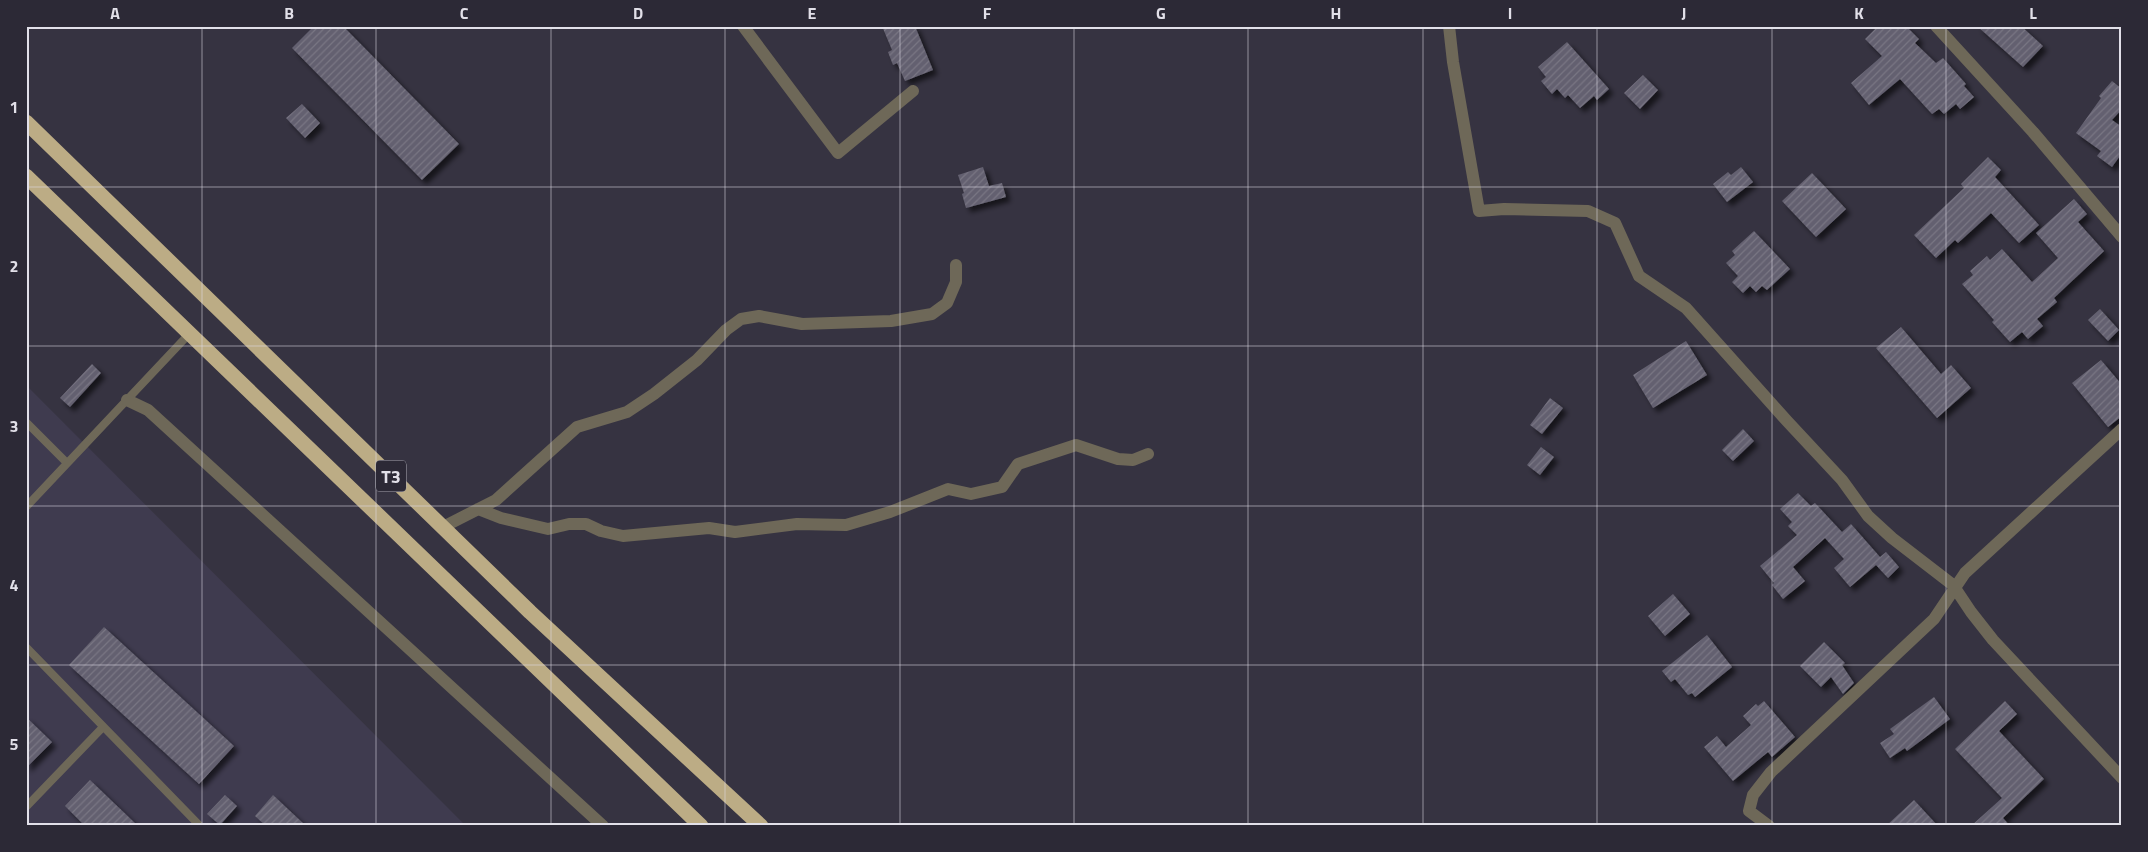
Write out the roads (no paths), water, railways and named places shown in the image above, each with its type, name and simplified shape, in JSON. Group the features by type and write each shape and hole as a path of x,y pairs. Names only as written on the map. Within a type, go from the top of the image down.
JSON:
{"highway":[{"name":"T3","path":"26,122 530,612 760,826"},
{"name":"T3","path":"26,176 701,826"}],"street":[{"path":"743,26 838,153 913,91"},
{"path":"1449,26 1453,62 1479,211 1504,209 1588,211 1615,223 1639,276 1686,308 1842,480 1868,516 1955,588 1970,612 1993,640 2122,778"},
{"path":"1936,26 2033,132 2122,237"},
{"path":"443,527 496,500 577,427 627,412 654,394 697,360 726,330 741,319 759,316 802,324 891,321 932,314 947,303 956,282 956,265"},
{"path":"127,400 148,410 603,826"},
{"path":"1769,826 1748,811 1753,795 1765,780 1934,618 1965,573 2122,429"},
{"path":"478,510 548,529 569,524 586,524 601,531 623,536 709,528 736,532 797,524 846,525 890,512 948,489 971,494 1002,487 1018,464 1076,445 1118,459 1132,460 1148,454"}],"lane":[{"path":"26,506 190,333"},
{"path":"26,422 67,463"},
{"path":"26,648 200,826"},
{"path":"26,807 103,727"}]}
